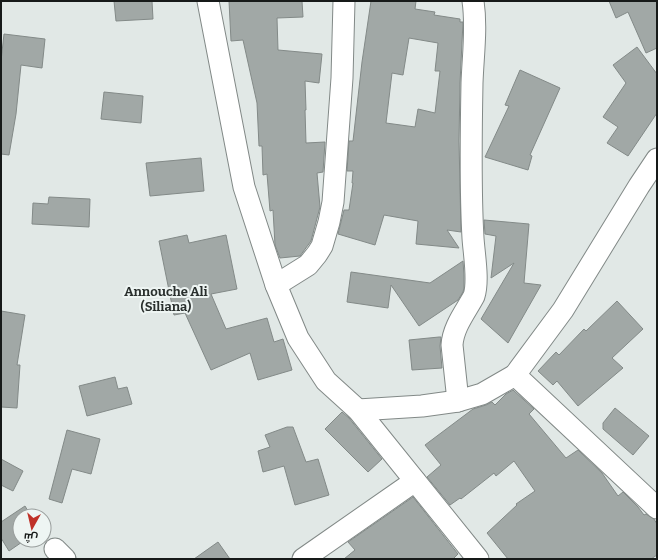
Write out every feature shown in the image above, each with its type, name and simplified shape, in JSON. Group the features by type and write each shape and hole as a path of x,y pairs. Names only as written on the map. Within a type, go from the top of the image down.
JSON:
{"street":[{"path":"208,1 244,187 276,285 298,338 326,381 358,410 478,559"},
{"path":"276,285 308,265 322,246 329,222 333,202 342,78 344,1"},
{"path":"458,401 452,338 476,290 470,161 475,32 473,1"},
{"path":"358,410 422,406 458,401 482,394 514,375 563,310 657,159"},
{"path":"514,375 657,508"},
{"path":"303,559 415,481"}],"building":[{"path":"114,1 152,1 153,19 116,21"},
{"path":"229,1 302,1 303,17 277,18 278,50 322,54 319,83 305,81 306,143 325,142 323,172 317,173 320,207 311,241 300,256 280,258 275,245 273,210 270,211 267,174 263,175 262,146 259,146 257,103 243,40 231,41"},
{"path":"371,1 416,1 415,9 435,12 434,15 460,19 460,22 463,22 459,141 461,232 447,230 459,248 416,244 418,221 384,215 375,245 338,234 344,210 349,210 353,183 353,171 347,171 349,141 353,141","holes":["409,38 438,43 435,71 440,71 435,113 418,109 415,127 386,123 392,73 403,75"]},
{"path":"609,1 657,1 657,48 646,53 628,12 616,18"},
{"path":"4,34 45,39 42,68 21,65 16,114 9,155 1,154 1,61"},
{"path":"637,47 657,74 657,113 628,156 607,143 618,127 603,117 626,83 613,65"},
{"path":"520,70 560,88 530,155 532,156 528,170 485,157 509,106 505,105"},
{"path":"104,92 143,96 141,123 101,119"},
{"path":"201,158 204,191 150,196 146,163"},
{"path":"49,197 90,199 89,227 32,224 33,203 48,204"},
{"path":"484,220 529,224 524,283 541,285 508,343 481,319 514,263 491,278 496,236 485,234"},
{"path":"187,235 189,243 226,235 237,289 211,294 226,329 267,318 274,342 283,339 292,370 258,380 250,353 211,370 185,313 174,315 159,241"},
{"path":"463,261 464,288 458,300 419,326 391,285 388,308 347,302 351,272 430,283"},
{"path":"617,301 643,329 612,358 623,368 578,406 557,381 553,385 538,371 556,352 559,355 584,329 586,331"},
{"path":"1,311 25,315 17,365 20,365 17,408 1,407"},
{"path":"441,337 440,346 442,368 412,370 409,340"},
{"path":"115,377 118,389 127,387 132,404 87,416 79,386"},
{"path":"513,390 534,409 529,414 566,458 578,450 602,473 618,496 623,492 644,515 646,514 654,519 657,524 657,555 651,559 508,559 487,533 517,505 516,504 535,491 514,461 496,476 494,473 461,499 460,498 450,505 427,477 441,465 425,445 473,409 492,402 495,405 506,394"},
{"path":"615,408 649,436 633,455 603,429 603,423"},
{"path":"342,412 349,418 382,459 368,472 325,429"},
{"path":"287,427 293,427 306,462 318,459 329,495 295,505 284,466 263,472 258,451 270,447 265,435"},
{"path":"67,430 100,439 91,474 72,469 62,503 49,499"},
{"path":"1,459 23,471 13,491 1,485"},
{"path":"413,497 458,554 453,559 344,559 355,550 348,542"},
{"path":"12,515 12,548 13,548 9,551 1,538 1,522"},
{"path":"218,542 230,559 194,559"}],"district":[{"name":"Annouche Ali (Siliana)","path":"166,298"}]}
